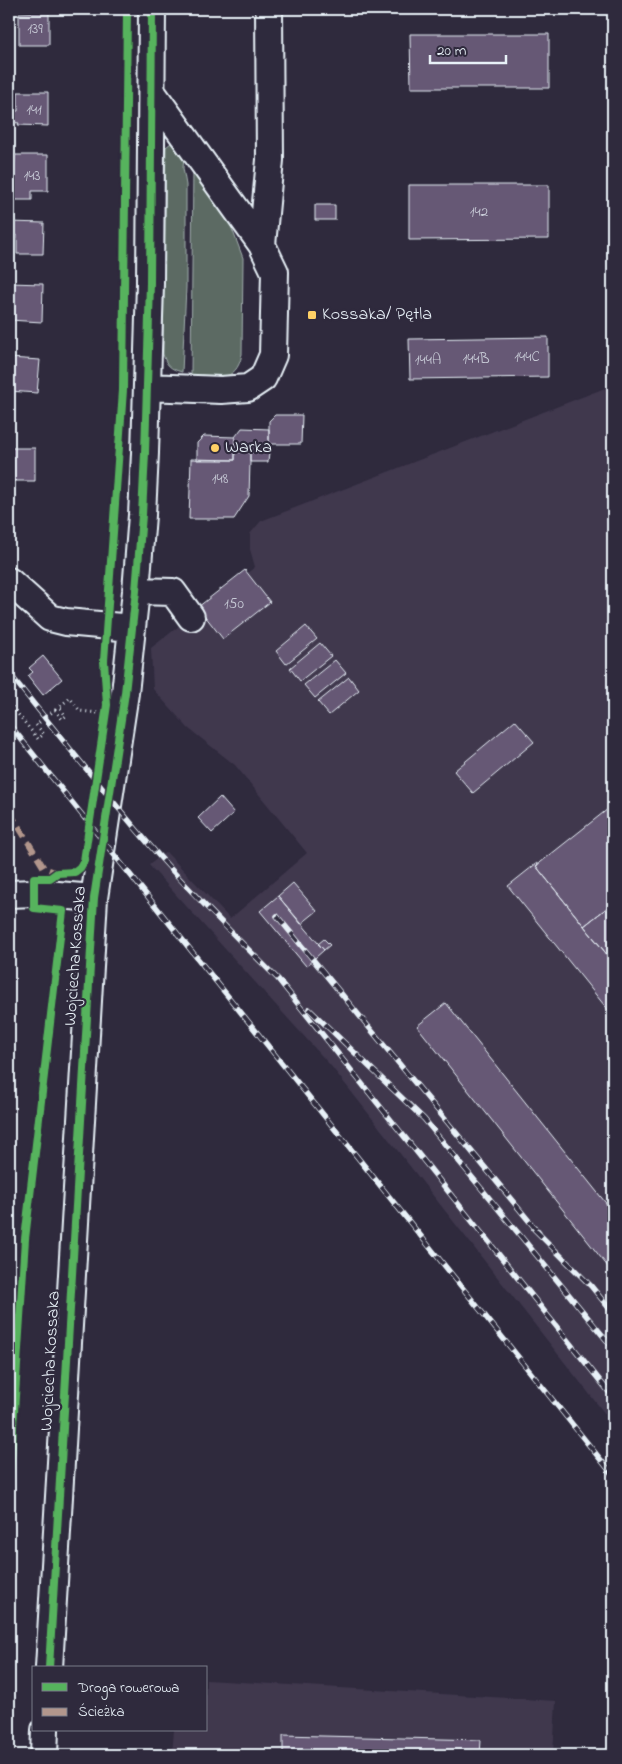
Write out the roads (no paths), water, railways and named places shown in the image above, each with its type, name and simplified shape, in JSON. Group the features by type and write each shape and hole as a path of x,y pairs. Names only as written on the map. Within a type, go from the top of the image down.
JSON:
{"street":[{"name":"Wojciecha Kossaka","path":"49,1666 94,898 112,789 132,628 145,453 148,387 152,9"},
{"path":"262,245 270,160 269,9"},
{"path":"148,387 221,390 248,388 263,378 273,355 275,272 262,245 152,92"},
{"path":"9,581 50,618 66,622 132,628"},
{"path":"136,591 173,592 191,617"},
{"path":"9,894 34,893 94,898"},
{"path":"44,1755 45,1732"}],"railway":[{"path":"9,673 159,856 278,979 613,1397"},
{"path":"9,724 613,1475"},
{"path":"277,916 539,1233"},
{"path":"309,1009 424,1119 613,1348"},
{"path":"534,1229 591,1286 613,1313"}],"place":[{"name":"Kossaka/ Pętla","path":"312,315"},
{"name":"Warka","path":"215,448"}]}
